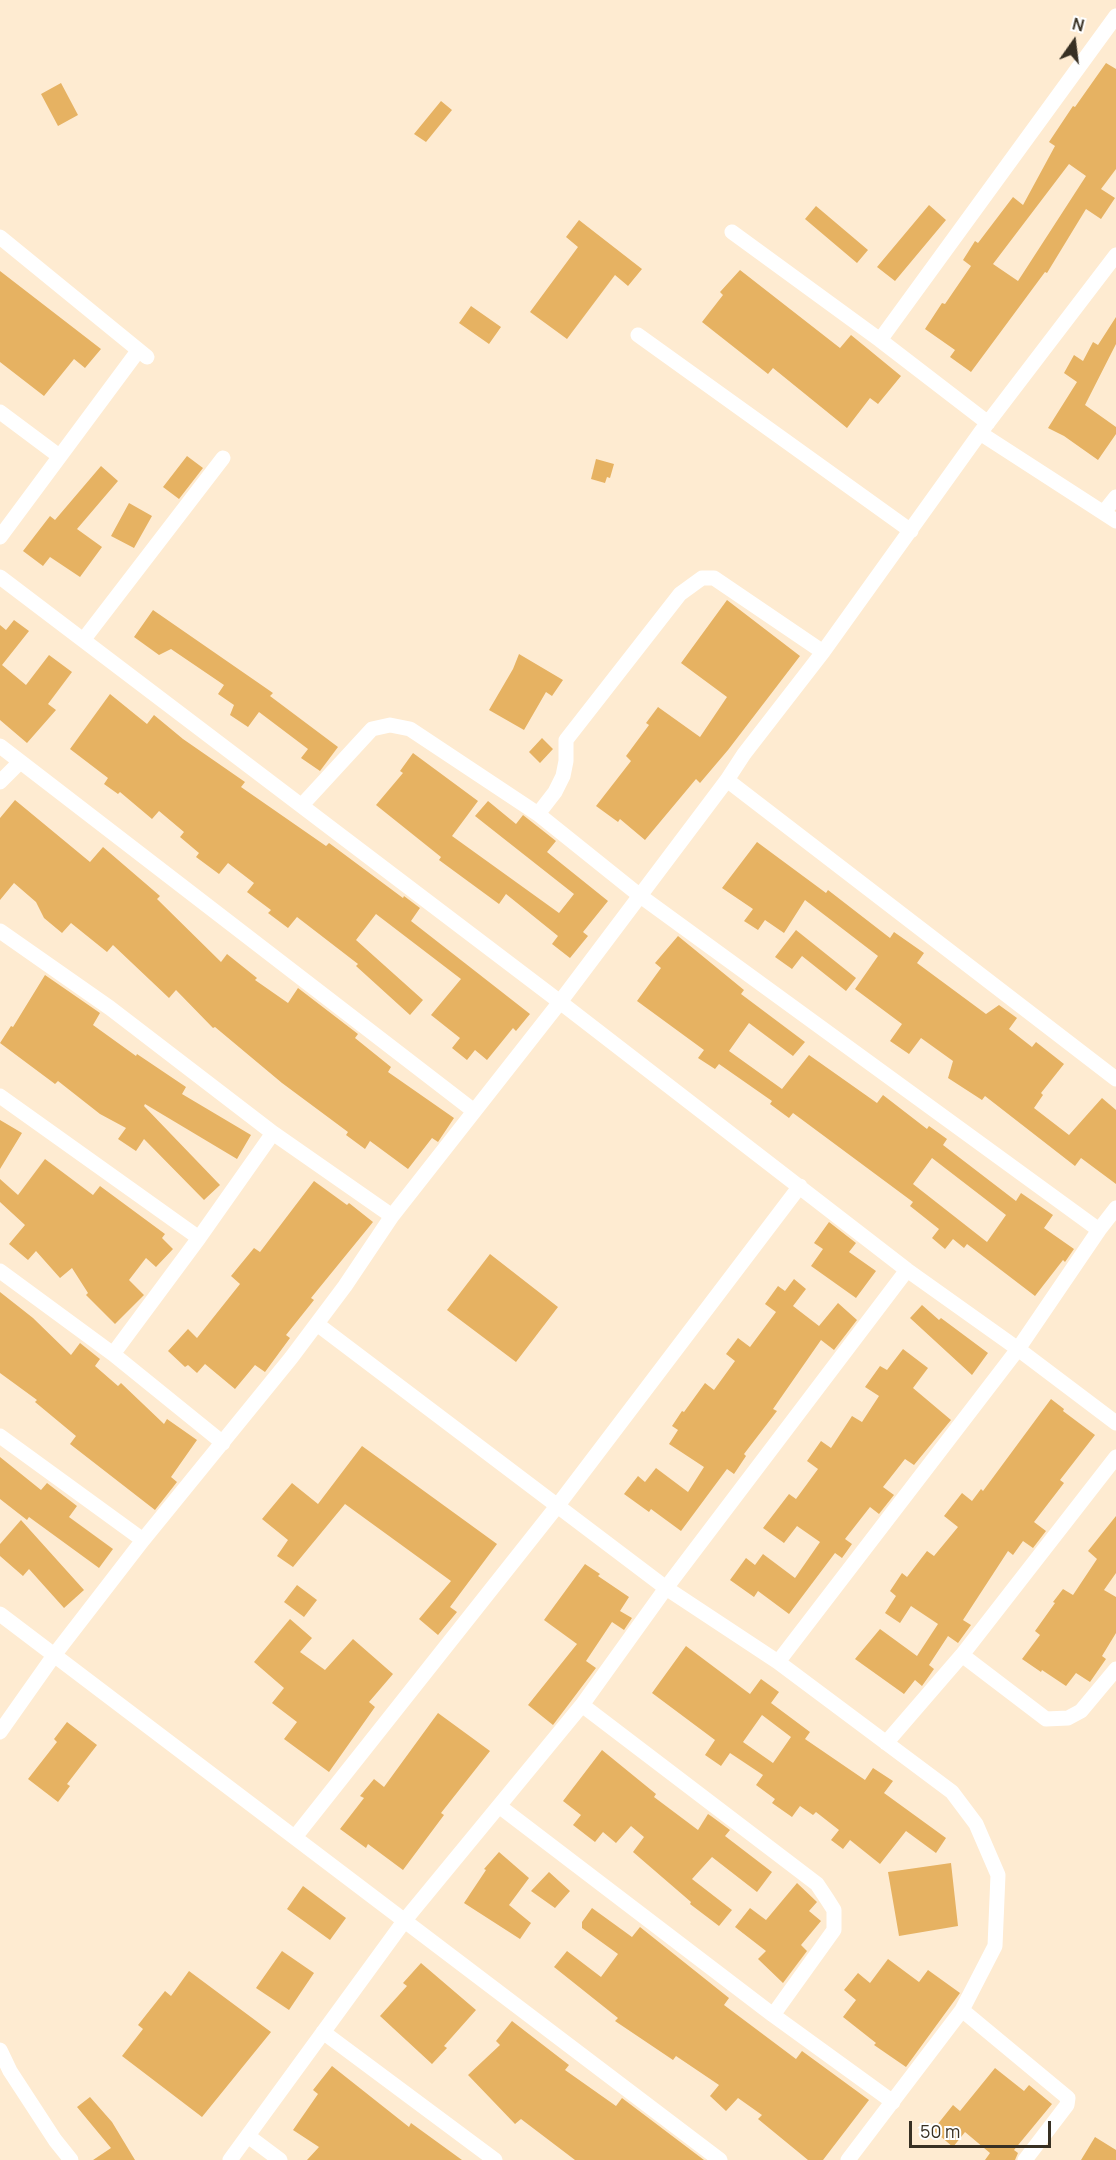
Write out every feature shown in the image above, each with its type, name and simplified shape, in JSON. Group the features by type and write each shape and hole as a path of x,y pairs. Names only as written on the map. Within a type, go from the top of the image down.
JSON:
{"street":[{"path":"880,340 1116,16"},
{"path":"732,232 880,340 984,428 1110,516 1116,497"},
{"path":"0,237 142,354 59,456 0,537"},
{"path":"0,1732 55,1654 143,1540 317,1324 392,1216 560,1002 727,780 744,754 823,652 984,428 1116,255"},
{"path":"638,335 911,531"},
{"path":"0,412 59,456"},
{"path":"84,639 223,458"},
{"path":"0,577 560,1002 907,1270 1018,1349 1116,1423"},
{"path":"538,814 555,792 563,776 567,761 566,740 680,594 702,578 714,578 823,652"},
{"path":"302,805 372,729 390,725 411,729 538,814 639,895 1099,1230"},
{"path":"0,746 474,1111"},
{"path":"0,782 20,762"},
{"path":"727,780 1116,1079"},
{"path":"0,931 110,1008 273,1133 392,1216"},
{"path":"0,1096 199,1238"},
{"path":"112,1354 199,1238 273,1133"},
{"path":"295,1838 558,1506 800,1186"},
{"path":"778,1662 1018,1349 1099,1230 1116,1209"},
{"path":"230,2160 405,1920 582,1705 666,1588 907,1270"},
{"path":"0,1271 112,1354 223,1443"},
{"path":"317,1324 666,1588 778,1662 952,1792 976,1824 998,1875 995,1946 962,2010 848,2160"},
{"path":"0,1436 143,1540"},
{"path":"886,1743 962,1655 1116,1457"},
{"path":"0,1614 720,2160"},
{"path":"962,1655 1046,1719 1068,1718 1081,1711 1116,1669"},
{"path":"582,1705 817,1884 834,1910 834,1930 774,2015"},
{"path":"499,1806 774,2015 893,2102"},
{"path":"962,2010 1068,2098 1063,2110 1025,2160"},
{"path":"323,2032 495,2160"},
{"path":"0,2050 10,2071 71,2160"},
{"path":"248,2136 280,2160"}],"building":[{"path":"1106,63 1116,69 1116,169 1101,189 1115,198 1101,219 1086,209 1047,273 1045,272 971,372 950,357 955,350 925,329 971,266 963,260 975,241 978,243 1013,197 1023,205 1055,146 1049,142 1073,106 1075,107","holes":["1069,164 1086,176 1018,281 993,264"]},
{"path":"61,83 78,115 58,126 41,94"},
{"path":"441,101 452,110 426,142 414,134"},
{"path":"929,205 946,220 895,281 877,267"},
{"path":"816,206 868,250 857,263 805,219"},
{"path":"579,220 642,269 628,286 615,275 567,339 530,312 578,247 566,237"},
{"path":"740,270 840,348 851,335 901,376 878,404 870,398 847,428 773,368 768,374 702,322 723,295 720,292"},
{"path":"0,271 101,349 85,368 74,359 44,396 0,362"},
{"path":"471,306 501,327 489,344 459,323"},
{"path":"1116,317 1116,344 1085,405 1116,427 1116,434 1098,460 1064,436 1048,428 1077,382 1064,373 1074,355 1083,361 1093,342 1098,345"},
{"path":"187,456 203,468 179,499 163,487"},
{"path":"596,459 614,464 610,478 607,477 605,483 591,479"},
{"path":"101,466 118,481 77,529 102,547 80,577 50,557 43,566 23,551 50,516 55,520"},
{"path":"129,503 152,516 134,548 111,536"},
{"path":"727,600 800,656 728,750 700,783 696,779 645,840 620,819 618,822 596,806 631,761 626,756 649,725 646,723 658,707 700,737 727,697 681,663"},
{"path":"153,610 273,693 270,696 338,747 320,771 301,758 308,749 259,712 248,727 230,715 234,705 218,694 224,685 171,649 159,655 134,637"},
{"path":"14,620 29,631 2,665 26,685 49,655 72,672 48,704 56,710 27,743 0,720 0,625 6,630"},
{"path":"519,654 563,680 552,696 546,692 524,730 489,710"},
{"path":"110,694 147,724 154,715 183,739 245,782 241,787 326,846 329,843 420,908 411,921 530,1014 516,1031 513,1028 487,1060 475,1050 467,1060 452,1048 460,1038 431,1015 461,979 376,914 356,940 423,1000 410,1015 356,966 358,964 297,917 288,928 268,913 271,910 247,892 254,883 228,863 219,874 196,857 199,853 180,837 184,832 159,811 152,819 120,792 118,794 104,784 108,778 70,749"},
{"path":"542,738 553,749 540,763 529,752"},
{"path":"413,753 478,801 452,836 559,913 574,894 475,816 488,801 516,824 523,815 556,841 547,852 608,901 583,932 588,936 570,958 552,944 558,936 506,894 499,904 439,860 441,857 376,805 403,773 400,771"},
{"path":"15,800 90,862 103,847 160,896 157,899 221,962 227,954 257,978 255,980 288,1003 298,988 358,1034 355,1038 391,1067 388,1072 454,1118 438,1142 432,1138 408,1169 370,1141 365,1149 346,1135 348,1132 282,1083 215,1027 213,1028 176,990 169,998 113,945 107,952 71,923 62,933 44,918 36,902 14,883 0,900 0,818"},
{"path":"757,842 826,893 828,890 890,938 894,932 924,953 917,963 986,1014 999,1005 1017,1018 1009,1029 1032,1047 1036,1042 1064,1064 1041,1093 1043,1095 1034,1108 1069,1135 1102,1098 1116,1110 1116,1184 1081,1158 1075,1166 985,1096 982,1100 948,1078 953,1061 921,1038 909,1054 890,1041 902,1024 855,989 878,956 805,900 784,933 765,920 758,930 744,921 753,909 722,888"},
{"path":"796,930 856,978 846,991 802,956 792,969 775,957"},
{"path":"678,936 744,990 741,994 805,1042 793,1056 749,1023 729,1051 782,1089 809,1055 877,1103 883,1095 927,1129 929,1126 947,1139 943,1145 1016,1201 1021,1193 1053,1215 1044,1228 1074,1249 1065,1262 1063,1260 1035,1296 967,1244 964,1248 953,1239 945,1249 932,1238 939,1229 910,1206 913,1202 793,1113 789,1118 770,1104 772,1101 719,1064 715,1069 698,1058 704,1050 637,1001 661,968 655,963","holes":["932,1158 1006,1215 987,1242 913,1184"]},
{"path":"45,975 100,1013 93,1025 136,1056 137,1054 186,1087 182,1094 251,1135 237,1159 145,1104 144,1106 220,1185 204,1200 144,1139 136,1151 118,1139 126,1128 100,1114 58,1081 55,1084 0,1043 11,1026 13,1027"},
{"path":"0,1120 22,1133 0,1169"},
{"path":"45,1159 93,1195 100,1186 165,1234 162,1238 173,1249 156,1267 146,1258 129,1280 144,1295 115,1324 86,1295 88,1293 72,1268 60,1278 36,1251 28,1260 9,1244 25,1225 0,1202 0,1179 18,1195"},
{"path":"314,1181 347,1205 349,1203 373,1222 311,1298 314,1300 286,1335 290,1338 265,1372 255,1365 235,1389 205,1364 197,1373 188,1365 185,1367 168,1351 188,1329 197,1338 240,1284 231,1276 254,1248 260,1252"},
{"path":"829,1222 856,1243 849,1252 876,1271 856,1298 811,1266 823,1249 814,1243"},
{"path":"490,1254 558,1307 516,1362 447,1310"},
{"path":"794,1279 806,1289 793,1306 819,1326 838,1303 857,1320 834,1350 821,1340 773,1409 777,1411 744,1454 746,1456 734,1474 727,1469 681,1531 651,1509 649,1512 624,1494 638,1476 645,1482 656,1468 688,1492 704,1467 669,1444 678,1430 672,1426 705,1383 714,1390 735,1361 726,1354 738,1338 750,1347 776,1312 765,1304 778,1286 785,1291"},
{"path":"0,1292 33,1318 71,1355 80,1343 100,1359 95,1366 118,1386 121,1383 164,1424 167,1419 197,1440 171,1477 177,1482 155,1510 70,1444 76,1436 35,1402 37,1400 0,1373"},
{"path":"922,1305 939,1320 941,1318 988,1353 972,1375 910,1318"},
{"path":"903,1349 928,1368 913,1388 951,1420 914,1465 905,1459 883,1487 894,1495 879,1514 870,1507 845,1539 852,1544 842,1558 835,1553 789,1614 758,1591 754,1597 730,1580 746,1558 755,1565 763,1554 795,1578 820,1542 797,1526 784,1543 763,1528 789,1494 796,1499 818,1469 807,1461 821,1441 831,1448 852,1416 862,1422 879,1396 865,1387 880,1366 887,1370"},
{"path":"1051,1399 1095,1435 1060,1480 1064,1483 1034,1522 1046,1531 1033,1548 1023,1541 1013,1555 1008,1551 963,1620 971,1625 958,1643 948,1636 929,1665 934,1669 922,1686 915,1680 904,1694 855,1659 880,1629 917,1656 938,1624 911,1606 900,1623 885,1613 896,1596 890,1591 902,1573 907,1577 927,1551 934,1556 958,1527 944,1516 962,1493 972,1501 981,1489 983,1491"},
{"path":"362,1446 497,1544 450,1607 457,1612 438,1635 419,1619 451,1581 345,1504 293,1567 277,1556 288,1540 262,1519 292,1483 318,1504"},
{"path":"0,1457 41,1490 47,1483 77,1506 69,1517 113,1549 99,1568 29,1517 27,1520 0,1499"},
{"path":"1116,1516 1116,1573 1104,1590 1116,1597 1116,1633 1102,1656 1106,1659 1090,1682 1076,1673 1066,1686 1022,1659 1040,1635 1035,1631 1055,1603 1053,1602 1063,1589 1073,1595 1097,1559 1088,1551"},
{"path":"21,1520 84,1590 64,1608 29,1569 23,1576 0,1556 0,1544"},
{"path":"585,1564 600,1574 598,1576 629,1597 620,1611 632,1618 624,1630 612,1622 586,1661 596,1668 553,1725 528,1705 577,1644 544,1620"},
{"path":"297,1585 317,1600 304,1617 284,1602"},
{"path":"290,1619 312,1638 300,1652 325,1670 353,1639 393,1674 369,1702 375,1707 329,1772 284,1739 297,1722 272,1703 284,1688 254,1662"},
{"path":"686,1646 750,1694 761,1679 779,1692 771,1703 810,1732 805,1739 865,1780 873,1768 893,1781 884,1793 946,1838 936,1853 906,1831 880,1864 850,1840 843,1849 831,1840 839,1830 816,1812 813,1815 800,1806 792,1817 772,1803 775,1799 756,1785 763,1775 730,1753 721,1766 705,1755 715,1740 652,1693","holes":["762,1715 791,1737 773,1763 743,1742"]},
{"path":"438,1713 490,1751 441,1813 444,1815 403,1870 368,1844 366,1848 340,1829 364,1798 360,1796 374,1779 384,1787"},
{"path":"67,1722 97,1745 67,1784 70,1786 58,1802 28,1779 57,1742 54,1739"},
{"path":"602,1750 656,1794 654,1797 698,1830 708,1814 711,1816 730,1830 725,1836 772,1872 757,1892 712,1857 692,1879 732,1910 719,1926 690,1904 691,1902 633,1852 644,1837 631,1826 616,1843 603,1832 595,1842 573,1825 581,1815 563,1801"},
{"path":"499,1852 529,1878 509,1905 531,1923 520,1939 464,1903 486,1870 484,1869"},
{"path":"951,1863 958,1926 899,1936 888,1872"},
{"path":"549,1872 570,1891 555,1908 531,1891"},
{"path":"797,1883 817,1902 809,1911 821,1921 801,1945 807,1951 783,1983 758,1959 766,1951 735,1927 750,1908 766,1920"},
{"path":"303,1886 346,1918 330,1940 287,1909"},
{"path":"592,1908 632,1937 640,1927 729,1998 724,2005 796,2059 802,2051 869,2100 823,2160 808,2160 758,2119 762,2115 738,2098 726,2111 710,2096 719,2085 676,2056 673,2060 615,2021 618,2018 554,1967 567,1951 601,1977 618,1954 582,1928 582,1922"},
{"path":"282,1951 314,1973 289,2010 256,1988"},
{"path":"888,1959 919,1982 928,1970 960,1993 906,2067 874,2045 876,2043 843,2017 856,2000 844,1990 858,1973 870,1983"},
{"path":"421,1963 476,2010 444,2046 447,2048 432,2064 380,2016 407,1986 403,1983"},
{"path":"189,1971 271,2032 202,2117 122,2056 143,2029 138,2025 165,1991 171,1996"},
{"path":"512,2021 569,2065 565,2070 616,2106 622,2098 704,2160 575,2160 521,2119 515,2124 468,2075 500,2045 496,2041"},
{"path":"332,2066 409,2127 411,2123 462,2160 307,2160 319,2147 293,2130 318,2094 313,2090"},
{"path":"995,2068 1024,2091 1029,2085 1052,2104 1014,2150 1018,2153 1015,2160 985,2160 990,2153 965,2132 953,2147 933,2130 953,2105 960,2111"},
{"path":"90,2097 112,2122 135,2160 93,2160 111,2148 77,2107"},
{"path":"1095,2137 1116,2150 1116,2160 1081,2160"}]}
